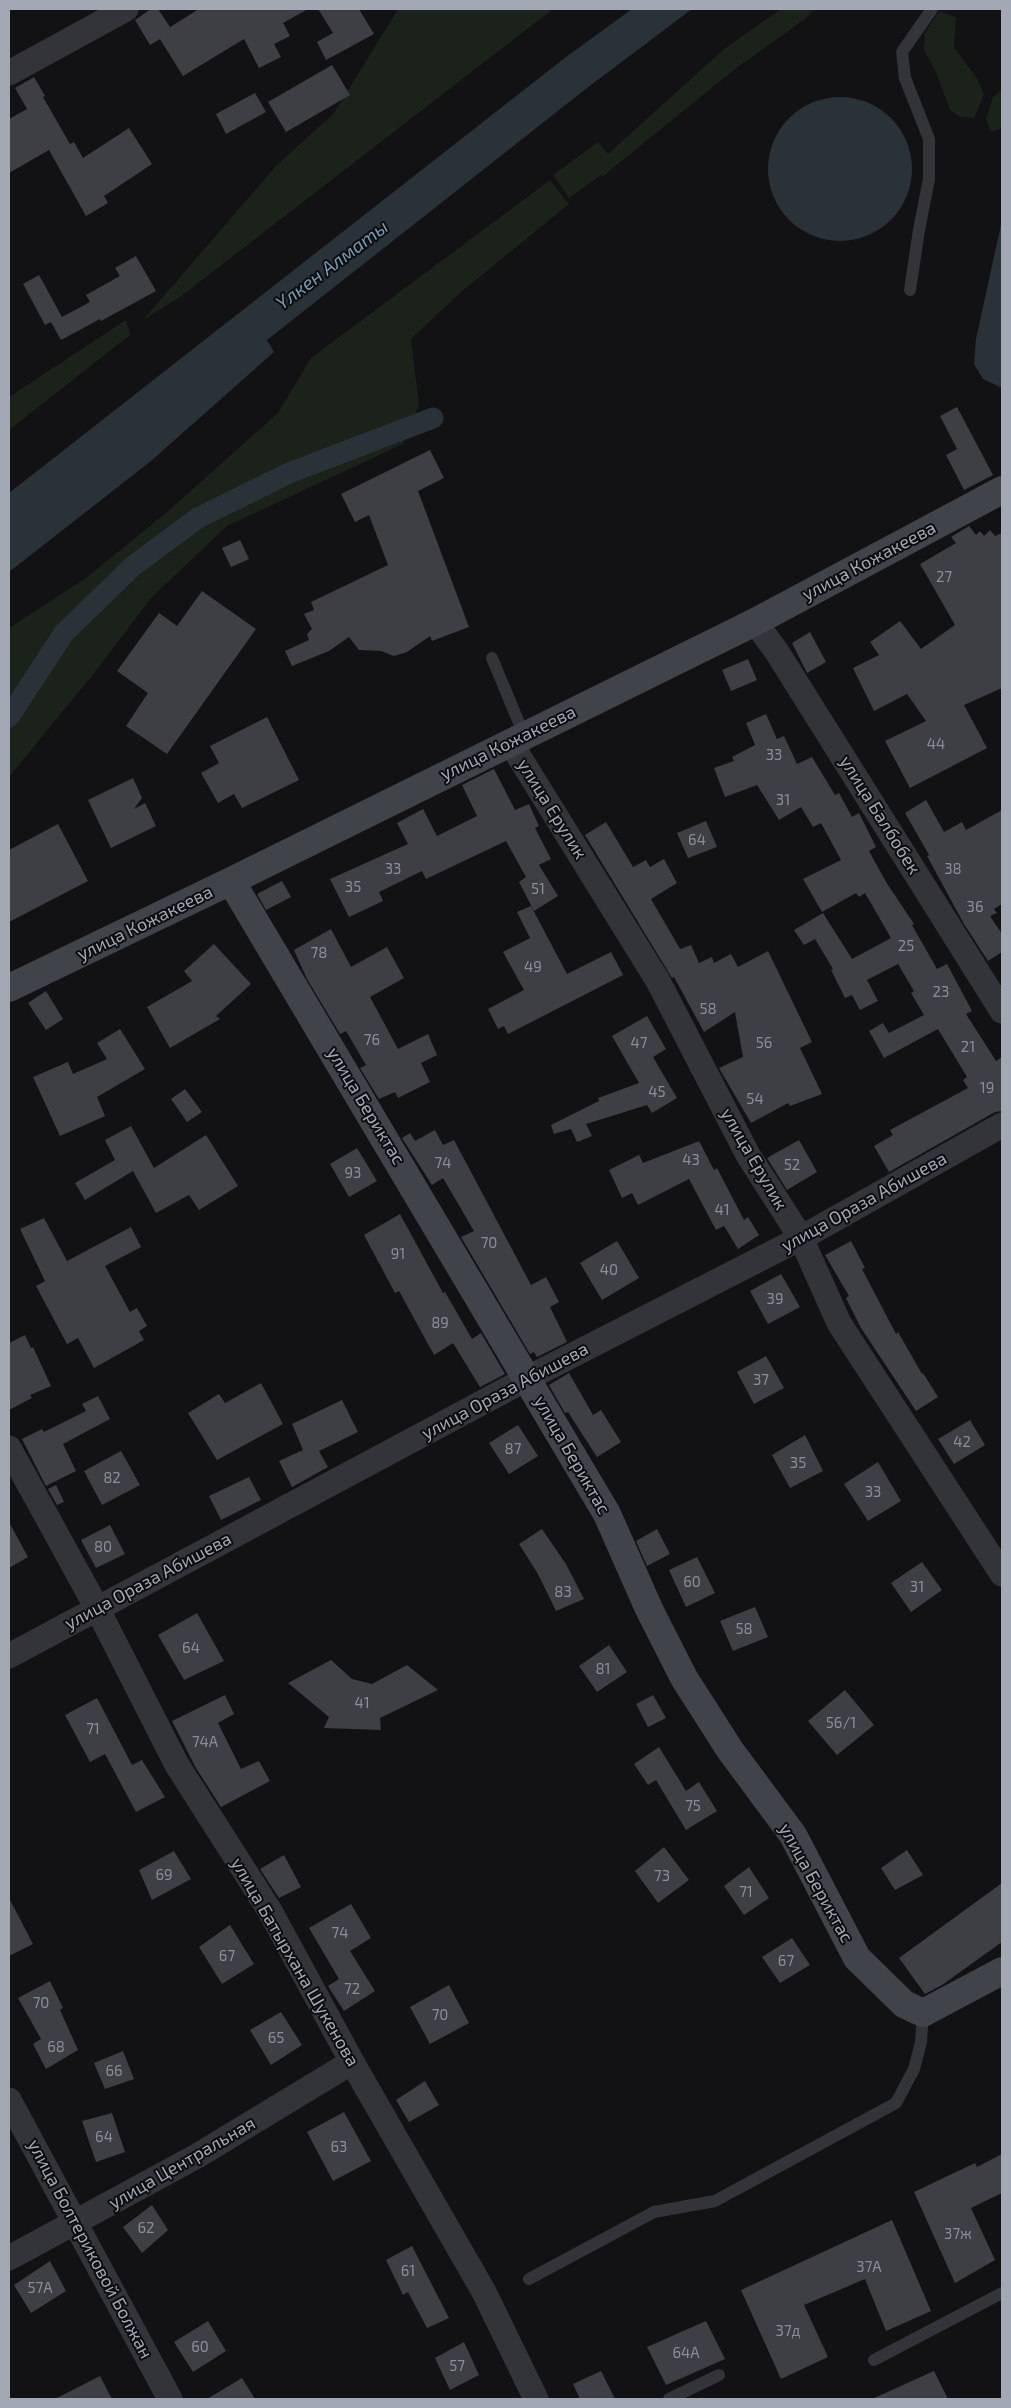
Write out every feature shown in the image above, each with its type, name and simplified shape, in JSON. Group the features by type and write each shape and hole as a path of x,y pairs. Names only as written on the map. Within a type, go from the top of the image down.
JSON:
{"street":[{"path":"9,73 126,9"},
{"name":"улица Кожакеева","path":"9,988 232,881 755,622 1002,490"},
{"name":"улица Балбобек","path":"755,622 777,652 1002,1011"},
{"name":"улица Ерулик","path":"518,738 658,981 748,1155 801,1238 839,1323 1002,1574"},
{"name":"улица Бериктас","path":"232,881 607,1514 649,1610 684,1678 730,1750 793,1835 857,1958 904,2004 923,2013"},
{"name":"улица Ораза Абишева","path":"9,1656 528,1378 801,1238 1002,1125"},
{"name":"улица Батырхана Шукенова","path":"9,1448 97,1608 177,1765 270,1911 352,2062 484,2292 536,2399"},
{"path":"923,2013 1002,1971"},
{"name":"улица Центральная","path":"9,2258 77,2223 197,2156 352,2062"},
{"name":"улица Болтериковой Болжан","path":"9,2100 77,2223 170,2399"}],"lane":[{"path":"910,290 919,230 930,179 929,139 905,78 902,52 932,9"},
{"path":"492,658 518,738"},
{"path":"529,2279 654,2212 715,2201 896,2103 914,2069 921,2042 923,2013"},
{"path":"874,2360 1002,2293"},
{"path":"669,2399 719,2375"}],"shaded area":[{"path":"398,9 553,9 180,297 143,320 276,166 334,113"},
{"path":"781,9 815,9 805,19 735,69 602,177 601,175 569,198 553,175 598,142 608,154 724,49"},
{"path":"939,11 956,17 954,47 977,78 984,95 974,118 961,117 950,110 936,72 924,50 925,33"},
{"path":"1002,90 1002,128 991,132 986,119 993,97"},
{"path":"550,180 569,204 461,292 411,339 419,404 403,444 227,526 152,597 95,672 9,777 9,628 86,578 167,512 278,413 311,358"},
{"path":"126,320 130,335 9,430 9,397"}],"water":[{"name":"Үлкен Алматы","path":"632,9 692,9 587,88 267,340 274,352 151,461 9,572 9,493 566,57"},
{"path":"840,97 868,102 891,118 907,141 912,169 907,197 891,220 868,236 840,241 812,236 789,220 773,197 768,169 773,141 789,118 812,102"},
{"path":"1002,220 1002,387 1000,387 983,379 974,364 976,339"}],"building":[{"path":"151,9 158,9 170,27 199,9 308,9 283,23 290,36 274,44 281,57 259,68 244,39 183,76 160,39 150,45 135,20"},
{"path":"318,9 359,9 374,34 326,60 317,42 333,33"},
{"path":"332,65 350,95 286,132 268,102"},
{"path":"34,77 45,96 43,97 70,144 74,142 83,158 129,128 152,164 104,196 108,203 86,216 49,150 9,173 9,119 27,109 15,88"},
{"path":"255,93 266,112 226,134 216,114"},
{"path":"136,256 156,291 61,340 51,322 45,325 23,284 39,275 62,317 90,302 86,295 120,276 115,268"},
{"path":"957,407 993,475 964,490 946,455 957,449 940,416"},
{"path":"430,450 444,478 418,491 469,627 432,641 430,636 407,652 394,656 381,651 359,650 349,637 329,651 292,666 285,651 309,640 307,634 312,629 304,614 314,610 311,602 388,565 369,515 355,522 341,494"},
{"path":"969,526 976,535 980,531 984,536 990,530 995,536 1002,533 1002,688 964,705 987,748 910,788 885,741 926,721 907,694 874,711 853,668 879,655 870,642 900,621 921,649 955,625 920,564 956,543 951,537"},
{"path":"240,540 249,559 231,567 222,548"},
{"path":"202,591 256,629 167,754 126,726 148,693 117,671 159,613 177,626"},
{"path":"810,632 826,662 807,673 792,643"},
{"path":"748,659 757,680 731,691 722,670"},
{"path":"766,714 777,739 784,736 797,764 812,757 835,795 839,793 852,817 859,813 876,847 869,851 886,882 914,924 912,925 937,969 947,964 972,1011 966,1014 996,1061 1002,1057 1002,1111 995,1112 889,1172 874,1146 893,1135 890,1130 968,1088 963,1080 967,1077 938,1029 884,1058 869,1031 883,1023 889,1033 924,1015 911,993 914,991 898,964 867,980 878,1001 860,1010 852,995 845,998 831,970 833,969 815,939 804,945 794,930 823,913 852,959 891,938 865,893 859,897 856,893 822,912 803,879 841,860 821,823 813,827 801,807 779,820 757,785 725,797 714,768 734,761 732,757 755,745 746,723"},
{"path":"267,717 299,780 242,808 234,794 218,803 201,773 219,763 210,746"},
{"path":"494,769 515,810 529,804 539,826 535,828 551,859 539,865 558,896 534,911 519,882 526,877 506,841 426,879 422,871 379,892 383,901 349,917 330,879 408,844 397,823 423,809 437,836 477,816 462,785"},
{"path":"133,778 142,798 134,809 145,803 156,826 111,848 88,800"},
{"path":"926,800 944,832 962,822 966,830 1002,810 1002,904 994,909 997,913 990,916 1002,934 1002,952 988,961 964,924 905,813"},
{"path":"706,821 717,847 688,858 677,833"},
{"path":"606,822 633,867 646,860 650,867 664,859 677,883 651,899 680,949 691,945 699,963 712,957 714,963 731,954 738,967 768,951 812,1042 800,1048 822,1094 790,1106 788,1103 751,1123 719,1068 743,1057 735,1012 704,1032 674,977 672,978 585,835"},
{"path":"58,824 88,881 9,922 9,850"},
{"path":"282,881 291,897 266,910 257,894"},
{"path":"531,906 567,974 611,952 623,975 508,1034 504,1026 498,1029 488,1009 524,990 503,952 530,938 517,912"},
{"path":"331,929 351,967 387,947 404,978 370,997 398,1049 428,1034 437,1055 421,1063 430,1082 398,1098 395,1092 379,1099 360,1068 366,1065 346,1031 340,1034 307,979 294,950"},
{"path":"214,944 251,984 216,1016 220,1019 170,1048 147,1007 192,981 184,971"},
{"path":"46,991 63,1019 46,1030 28,1003"},
{"path":"647,1016 666,1049 653,1057 677,1098 652,1113 647,1105 586,1124 592,1136 577,1142 571,1129 554,1134 551,1125 599,1101 598,1098 639,1083 612,1036"},
{"path":"120,1029 145,1069 97,1097 105,1116 60,1136 33,1077 68,1062 73,1074 107,1059 97,1043"},
{"path":"185,1089 202,1112 187,1122 171,1099"},
{"path":"131,1126 154,1168 206,1135 238,1186 199,1210 189,1195 156,1213 133,1171 85,1200 75,1183 115,1160 105,1140"},
{"path":"435,1130 443,1145 454,1140 531,1285 546,1277 559,1302 550,1307 567,1342 537,1357 534,1352 530,1354 461,1237 474,1231 443,1178 432,1185 402,1138 410,1133 415,1141"},
{"path":"799,1140 817,1172 787,1190 767,1158"},
{"path":"699,1141 714,1170 717,1168 744,1220 748,1217 759,1235 738,1249 724,1226 716,1230 689,1179 638,1205 632,1193 622,1198 609,1170 639,1155 643,1163"},
{"path":"357,1148 377,1181 349,1197 330,1164"},
{"path":"400,1214 443,1293 445,1292 472,1339 481,1333 505,1374 480,1387 453,1343 434,1355 399,1291 395,1293 364,1235"},
{"path":"44,1218 67,1261 131,1227 141,1247 105,1266 130,1312 137,1308 147,1326 139,1331 144,1340 94,1368 78,1338 67,1344 36,1286 45,1281 20,1229"},
{"path":"617,1241 639,1278 602,1300 580,1263"},
{"path":"851,1241 865,1268 862,1269 896,1334 898,1332 922,1374 938,1397 916,1411 861,1328 846,1298 849,1296 825,1255"},
{"path":"781,1274 800,1307 768,1324 750,1291"},
{"path":"25,1335 31,1348 33,1347 51,1386 30,1395 32,1398 9,1410 9,1343"},
{"path":"766,1356 784,1388 754,1404 737,1372"},
{"path":"569,1373 593,1415 601,1410 621,1442 597,1457 568,1412 565,1413 549,1385"},
{"path":"261,1383 283,1424 217,1460 188,1413 219,1394 225,1403"},
{"path":"98,1396 110,1419 63,1444 76,1471 46,1486 22,1439 42,1429 44,1432 86,1411 82,1404"},
{"path":"342,1400 358,1432 319,1451 328,1467 292,1487 279,1461 303,1450 292,1424"},
{"path":"970,1420 985,1445 954,1464 938,1439"},
{"path":"518,1425 538,1456 509,1474 489,1443"},
{"path":"805,1435 823,1471 790,1488 772,1455"},
{"path":"121,1451 140,1485 102,1505 84,1471"},
{"path":"878,1462 901,1501 868,1521 844,1484"},
{"path":"249,1477 261,1500 221,1520 209,1496"},
{"path":"56,1485 64,1502 57,1505 48,1489"},
{"path":"9,1522 28,1557 9,1568"},
{"path":"110,1525 125,1554 96,1568 81,1540"},
{"path":"542,1529 566,1564 584,1599 556,1611 538,1574 519,1544"},
{"path":"657,1529 670,1554 647,1566 636,1541"},
{"path":"697,1557 715,1593 686,1607 669,1570"},
{"path":"922,1562 942,1590 911,1612 891,1583"},
{"path":"755,1607 768,1637 733,1651 720,1621"},
{"path":"197,1613 224,1661 184,1680 158,1635"},
{"path":"609,1645 627,1672 597,1692 579,1666"},
{"path":"331,1660 352,1679 372,1684 407,1665 438,1690 380,1718 381,1730 324,1728 329,1717 288,1683"},
{"path":"845,1690 874,1725 837,1755 808,1721"},
{"path":"225,1695 234,1714 218,1723 241,1769 259,1761 270,1781 221,1807 196,1768 172,1721"},
{"path":"653,1695 666,1718 648,1727 636,1704"},
{"path":"97,1698 132,1765 142,1760 165,1797 136,1812 105,1754 90,1762 65,1715"},
{"path":"659,1747 686,1791 699,1782 717,1811 686,1830 656,1780 648,1785 634,1764"},
{"path":"664,1847 689,1880 658,1903 635,1871"},
{"path":"907,1850 923,1875 895,1890 881,1868"},
{"path":"174,1851 191,1879 152,1900 139,1870"},
{"path":"284,1855 301,1887 279,1898 260,1869"},
{"path":"749,1867 769,1898 744,1915 724,1886"},
{"path":"1002,1883 1002,1942 942,1985 925,1994 899,1958"},
{"path":"9,1898 33,1944 9,1956"},
{"path":"351,1904 371,1938 350,1951 375,1991 344,2011 328,1986 339,1979 309,1928"},
{"path":"230,1925 254,1964 222,1984 199,1947"},
{"path":"792,1938 810,1965 780,1983 762,1957"},
{"path":"50,1981 63,2008 60,2010 78,2050 46,2069 33,2044 41,2039 18,1998"},
{"path":"449,1985 469,2023 430,2044 410,2007"},
{"path":"281,2012 302,2045 271,2065 250,2030"},
{"path":"123,2051 134,2079 105,2089 94,2063"},
{"path":"425,2081 439,2105 409,2122 396,2100"},
{"path":"344,2112 371,2161 333,2181 307,2132"},
{"path":"112,2113 125,2152 96,2162 82,2121"},
{"path":"1002,2154 1002,2193 971,2208 995,2260 955,2283 914,2192 975,2163 977,2167"},
{"path":"152,2205 168,2230 142,2253 123,2227"},
{"path":"892,2220 931,2311 886,2331 865,2279 804,2305 828,2357 781,2379 741,2290"},
{"path":"412,2246 449,2318 427,2328 408,2292 403,2295 386,2260"},
{"path":"50,2261 66,2291 31,2313 14,2285"},
{"path":"208,2321 226,2351 193,2372 174,2342"},
{"path":"706,2321 725,2359 666,2385 647,2347"},
{"path":"464,2342 479,2375 450,2390 435,2358"},
{"path":"601,2371 615,2399 580,2399 573,2384"},
{"path":"934,2371 948,2399 872,2399"},
{"path":"100,2376 112,2399 55,2399"},
{"path":"242,2378 255,2399 207,2399"}],"waterway":[{"path":"9,717 64,633 133,566 198,518 289,473 433,418"}]}
